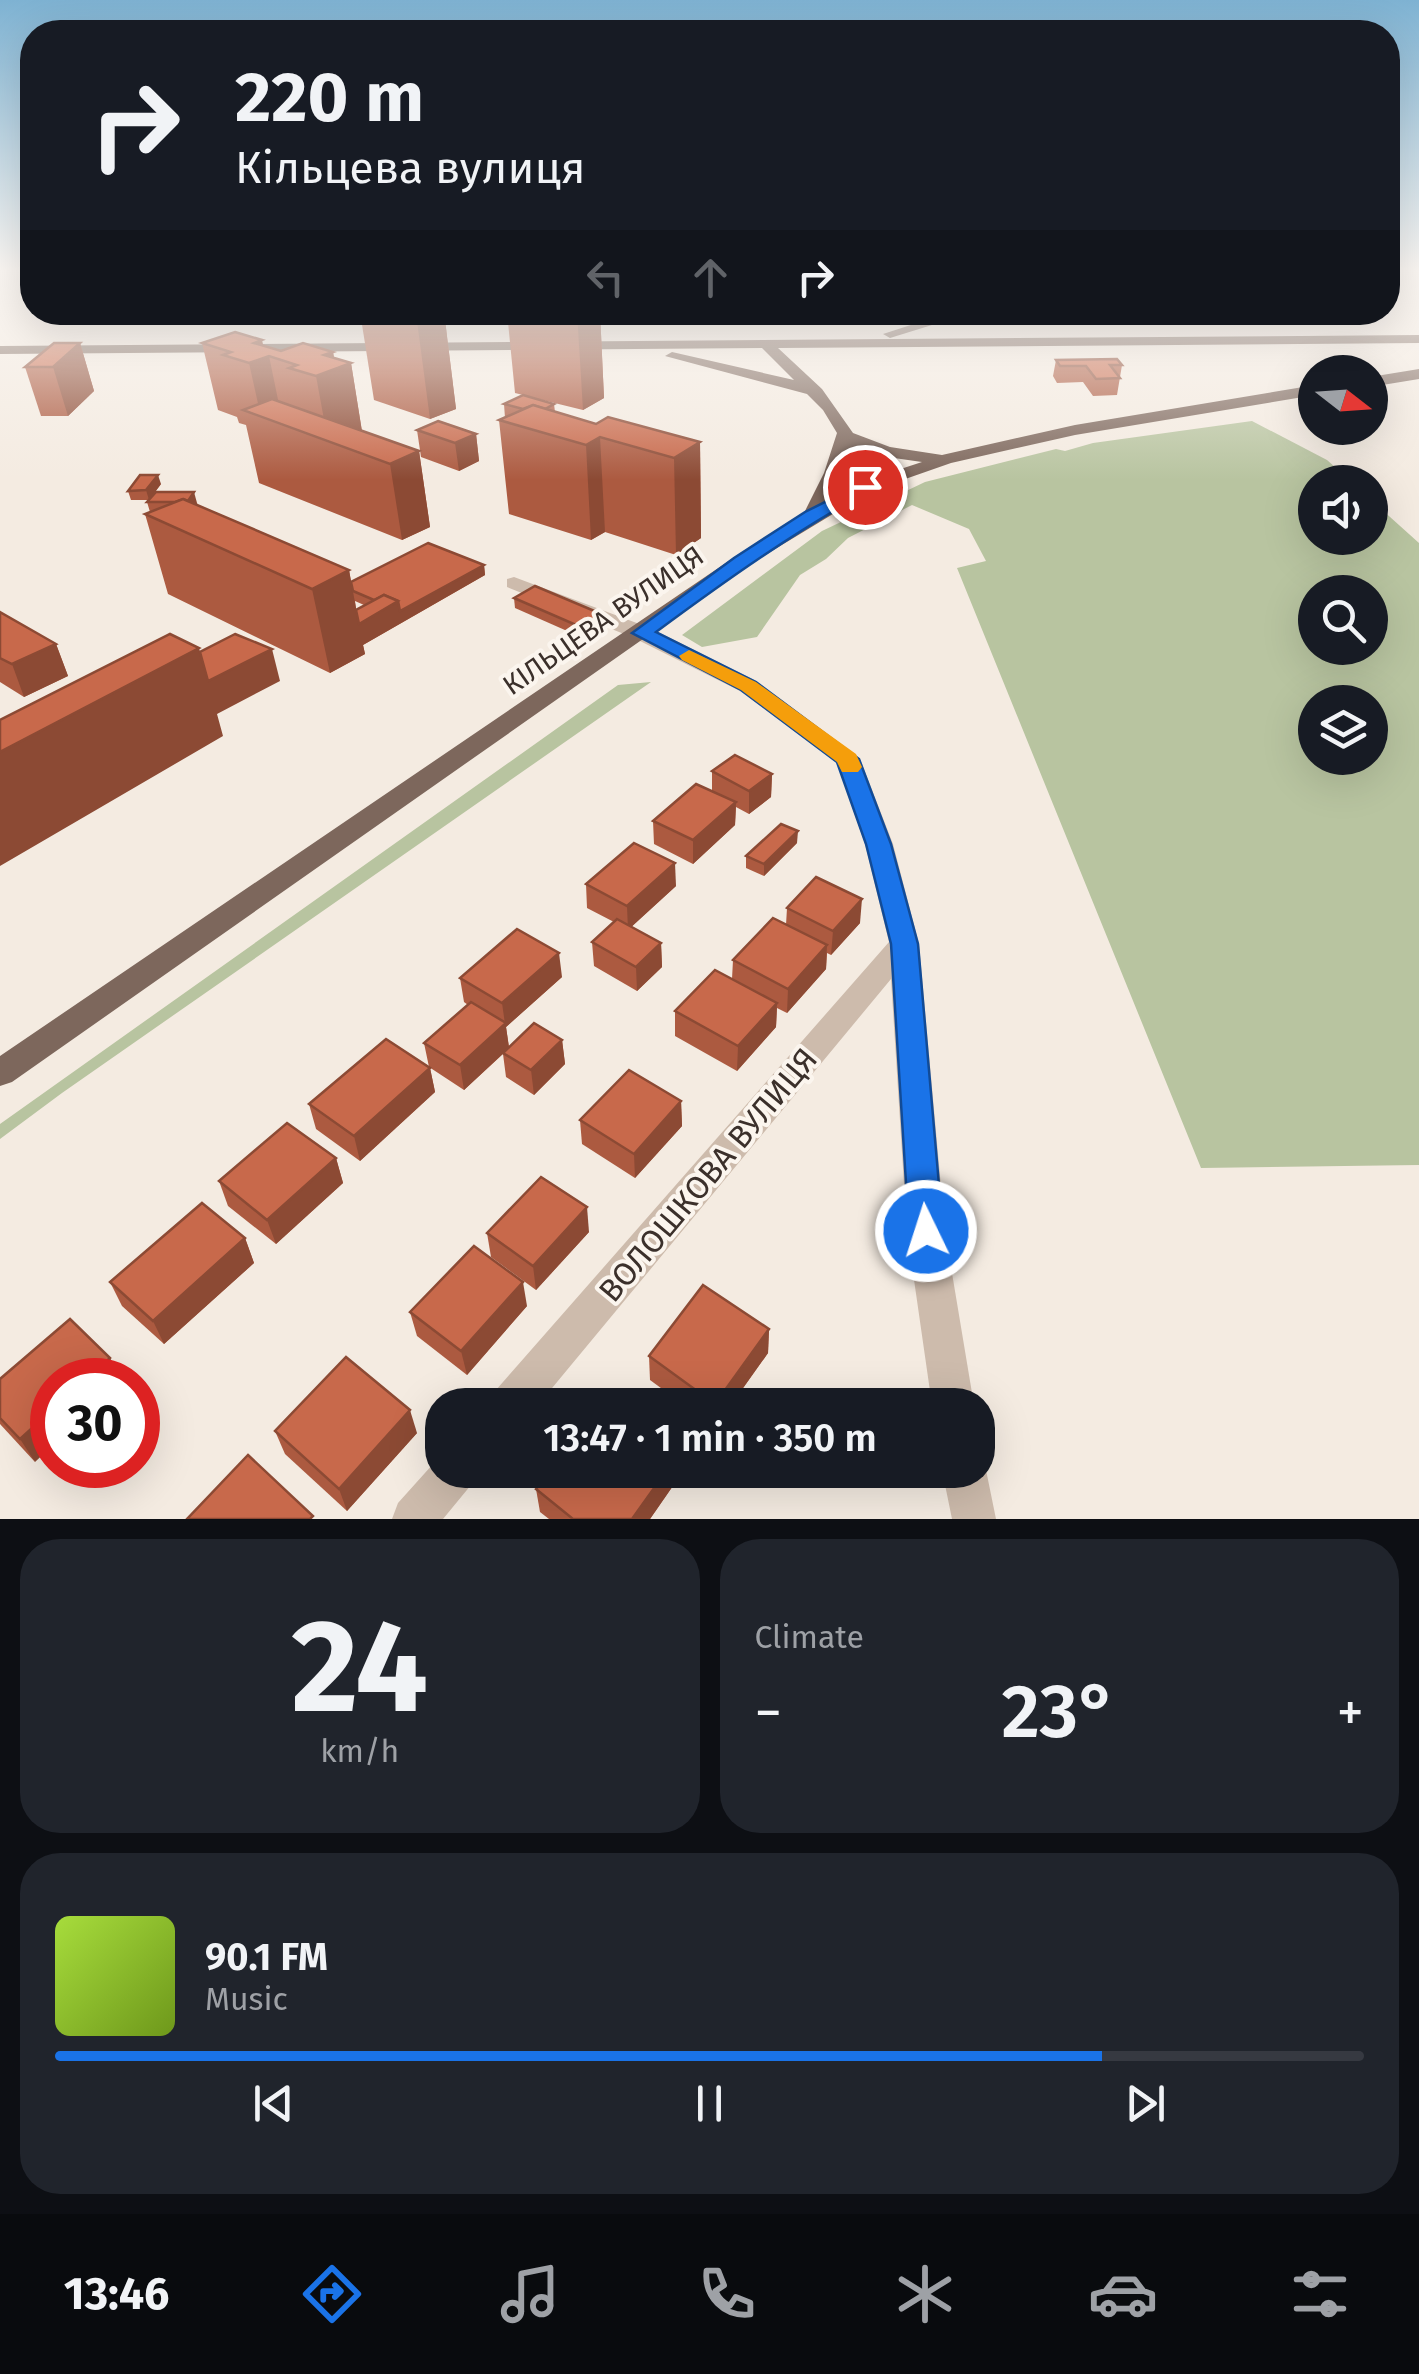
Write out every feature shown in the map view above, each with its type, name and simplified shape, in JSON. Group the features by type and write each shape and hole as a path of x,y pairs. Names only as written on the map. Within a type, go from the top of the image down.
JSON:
{"main road":[{"path":"856,344 877,338"},
{"path":"0,350 1419,339"},
{"path":"766,344 817,392 855,450 856,471 865,487"},
{"path":"610,345 740,369 817,392"},
{"path":"1388,379 1419,374"},
{"name":"КІЛЬЦЕВА ВУЛИЦЯ","path":"0,1073 811,516 865,487 946,458 1039,436 1298,393"},
{"path":"844,436 887,452 946,458"},
{"path":"811,516 832,473 844,436"}],"street":[{"path":"514,583 642,633 748,686 848,759 878,844 904,944 926,1231 951,1388"},
{"name":"ВОЛОШКОВА ВУЛИЦЯ","path":"525,1388 904,944"},
{"path":"414,1519 441,1488"},
{"path":"968,1488 974,1519"}],"green space":[{"path":"1252,421 1333,465 1298,465 1298,555 1388,555 1388,515 1419,543 1419,1165 1201,1168 957,568 986,561 969,529 912,505 848,538 826,559 800,575 757,637 702,647 682,635 822,531 925,482 1056,449 1065,451 1093,443"},
{"path":"651,682 0,1139 0,1124 618,685"}],"building":[{"path":"217,338 255,338 262,340 254,343 281,351 303,343 333,352 324,355 351,363 316,376 289,368 297,365 269,356 249,363 223,355 231,352 202,343"},
{"path":"54,343 80,343 53,367 25,367"},
{"path":"1117,359 1122,365 1110,365 1120,378 1096,379 1086,366 1060,366 1056,360"},
{"path":"523,395 554,404 545,409 533,405 523,409 504,404"},
{"path":"272,399 419,451 390,464 243,410"},
{"path":"533,405 596,424 608,417 700,442 674,458 600,437 586,445 499,420"},
{"path":"438,421 476,434 455,443 417,430"},
{"path":"140,475 158,475 146,490 128,491"},
{"path":"156,492 194,492 188,501 147,502"},
{"path":"183,499 349,570 312,589 145,514"},
{"path":"428,543 484,565 400,611 398,601 384,595 374,600 353,591 351,582"},
{"path":"535,586 604,615 583,628 514,598"},
{"path":"384,595 398,601 359,624 356,610"},
{"path":"0,612 56,644 12,664 0,658"},
{"path":"170,634 199,648 0,752 0,720"},
{"path":"235,634 272,649 208,681 200,652"},
{"path":"735,755 772,774 749,791 712,771"},
{"path":"696,784 736,802 693,840 653,821"},
{"path":"781,824 798,831 764,864 746,856"},
{"path":"634,843 675,863 627,906 586,884"},
{"path":"816,877 862,899 833,931 787,908"},
{"path":"773,918 827,945 788,989 733,960"},
{"path":"617,919 661,943 636,967 592,942"},
{"path":"517,929 559,953 502,1003 460,978"},
{"path":"715,970 777,1003 738,1046 675,1011"},
{"path":"471,1002 506,1023 460,1065 424,1043"},
{"path":"534,1023 562,1040 531,1070 503,1053"},
{"path":"386,1039 430,1068 354,1136 309,1104"},
{"path":"629,1070 681,1101 634,1154 580,1120"},
{"path":"287,1123 336,1158 267,1220 219,1181"},
{"path":"541,1177 587,1207 533,1266 487,1233"},
{"path":"202,1203 245,1238 153,1321 110,1282"},
{"path":"474,1246 523,1282 461,1351 410,1312"},
{"path":"703,1285 769,1329 727,1388 693,1388 649,1356"},
{"path":"70,1319 110,1358 30,1358 30,1430 20,1439 0,1418 0,1379"},
{"path":"346,1357 410,1410 339,1489 275,1431"},
{"path":"248,1455 313,1516 187,1519"},
{"path":"654,1488 632,1519 573,1519 536,1489"}],"slow traffic":[{"path":"689,656 748,686 848,759 850,767"}],"route":[{"path":"865,487 740,562 642,633 748,686 848,759 878,844 904,944 926,1231"}]}
